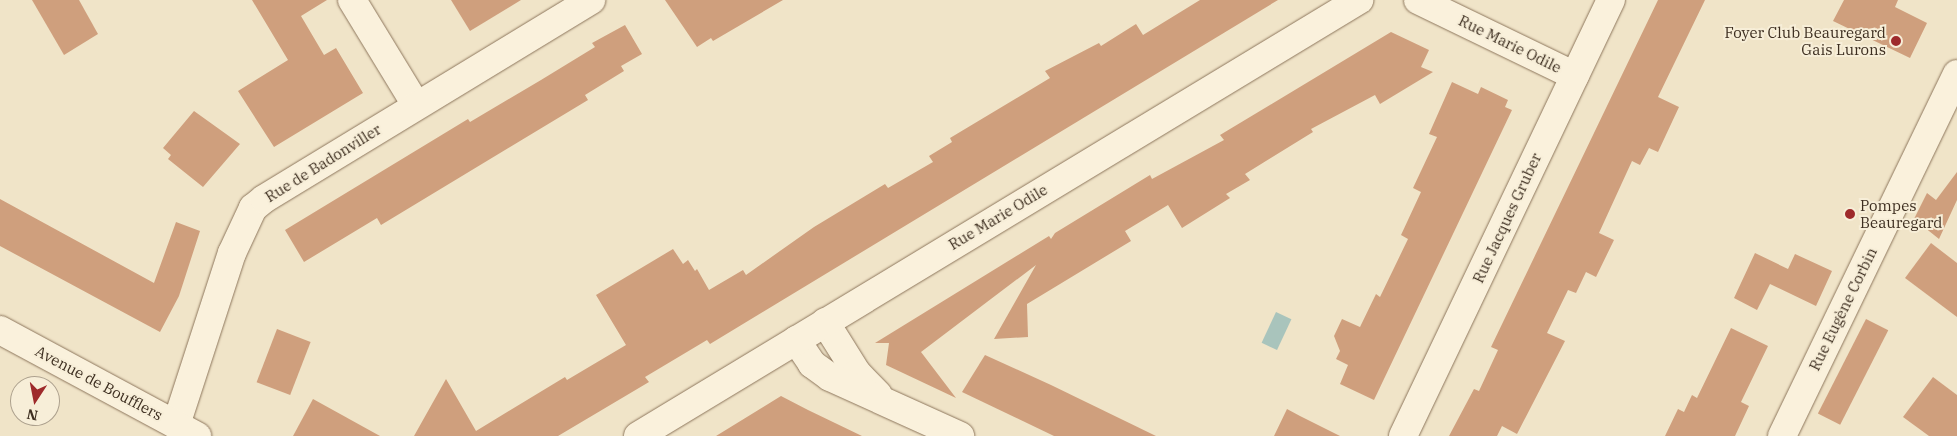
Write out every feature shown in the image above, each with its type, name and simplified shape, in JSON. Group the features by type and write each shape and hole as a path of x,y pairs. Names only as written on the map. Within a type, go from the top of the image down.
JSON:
{"street":[{"path":"352,0 416,105"},
{"name":"Rue de Badonviller","path":"187,430 232,253 247,216 264,199 590,0"},
{"name":"Rue Marie Odile","path":"638,436 1359,0"},
{"name":"Rue Marie Odile","path":"1418,0 1575,76"},
{"name":"Rue Jacques Gruber","path":"1403,436 1611,0"},
{"name":"Rue Eugène Corbin","path":"1782,436 1957,74"},
{"path":"825,322 857,373 880,398"},
{"name":"Avenue de Boufflers","path":"0,330 187,430"},
{"path":"796,340 812,364 820,371 960,436"}],"water":[{"path":"1276,312 1291,319 1277,350 1262,343"}],"building":[{"path":"32,0 79,0 98,34 64,55"},
{"path":"252,0 327,0 301,16 324,55 336,48 363,93 274,147 238,91 288,60"},
{"path":"451,0 521,0 470,31"},
{"path":"665,0 783,0 713,41 711,38 697,47"},
{"path":"1200,0 1278,0 710,344 707,340 645,377 649,382 558,436 414,436 446,379 476,431 565,377 567,380 626,345 596,295 673,249 683,264 688,260 695,271 697,269 709,290 743,270 746,275 814,227 885,184 888,188 933,162 929,156 952,142 950,138 1050,78 1045,71 1099,43 1101,46 1136,24 1143,35"},
{"path":"1658,0 1705,0 1658,97 1679,107 1658,152 1649,148 1640,165 1632,161 1599,233 1614,240 1596,277 1586,272 1576,293 1568,290 1547,333 1565,341 1517,434 1502,426 1497,436 1449,436 1474,389 1479,391 1498,350 1491,347"},
{"name":"Foyer Club Beauregard Gais Lurons","path":"1844,0 1898,0 1895,7 1927,23 1910,58 1833,21"},
{"path":"625,25 642,54 621,66 624,71 585,95 588,100 381,225 377,218 304,262 285,230 468,119 470,122 541,80 595,47 592,43"},
{"path":"1391,32 1429,50 1421,67 1433,72 1380,104 1375,95 1311,129 1313,132 1245,174 1250,180 1226,194 1230,198 1182,228 1168,205 1125,231 1131,241 1027,304 1028,337 994,339 1036,265 921,352 956,398 886,365 889,343 875,343 1049,236 1051,239 1055,233 1150,175 1152,179 1224,140 1220,135"},
{"path":"1452,82 1478,94 1481,87 1508,100 1505,107 1512,110 1374,400 1340,384 1348,365 1336,359 1340,351 1334,336 1342,319 1360,327 1376,294 1380,297 1408,239 1401,235 1421,192 1413,188 1437,137 1429,134"},
{"path":"194,111 240,144 203,187 168,159 171,155 163,148"},
{"path":"1957,172 1957,200 1939,239 1914,219 1927,193 1936,200"},
{"path":"0,199 154,283 176,222 200,231 179,296 160,332 0,246"},
{"path":"1931,243 1957,263 1957,317 1905,278"},
{"path":"1755,253 1788,269 1795,254 1832,271 1816,306 1770,284 1757,310 1734,298"},
{"path":"1866,319 1888,330 1840,425 1818,413"},
{"path":"1731,328 1768,346 1741,402 1749,406 1735,436 1665,436 1678,409 1684,412 1692,395 1697,398"},
{"path":"277,329 311,342 290,395 257,382"},
{"path":"985,355 1156,436 1054,436 962,392"},
{"path":"1933,377 1957,395 1957,436 1929,436 1903,417"},
{"path":"781,396 808,410 862,436 716,436"},
{"path":"313,399 380,436 293,436"},
{"path":"1287,409 1300,416 1340,436 1274,436"}],"place":[{"name":"Foyer Club Beauregard Gais Lurons","path":"1896,41"},
{"name":"Pompes Beauregard","path":"1850,214"}]}
